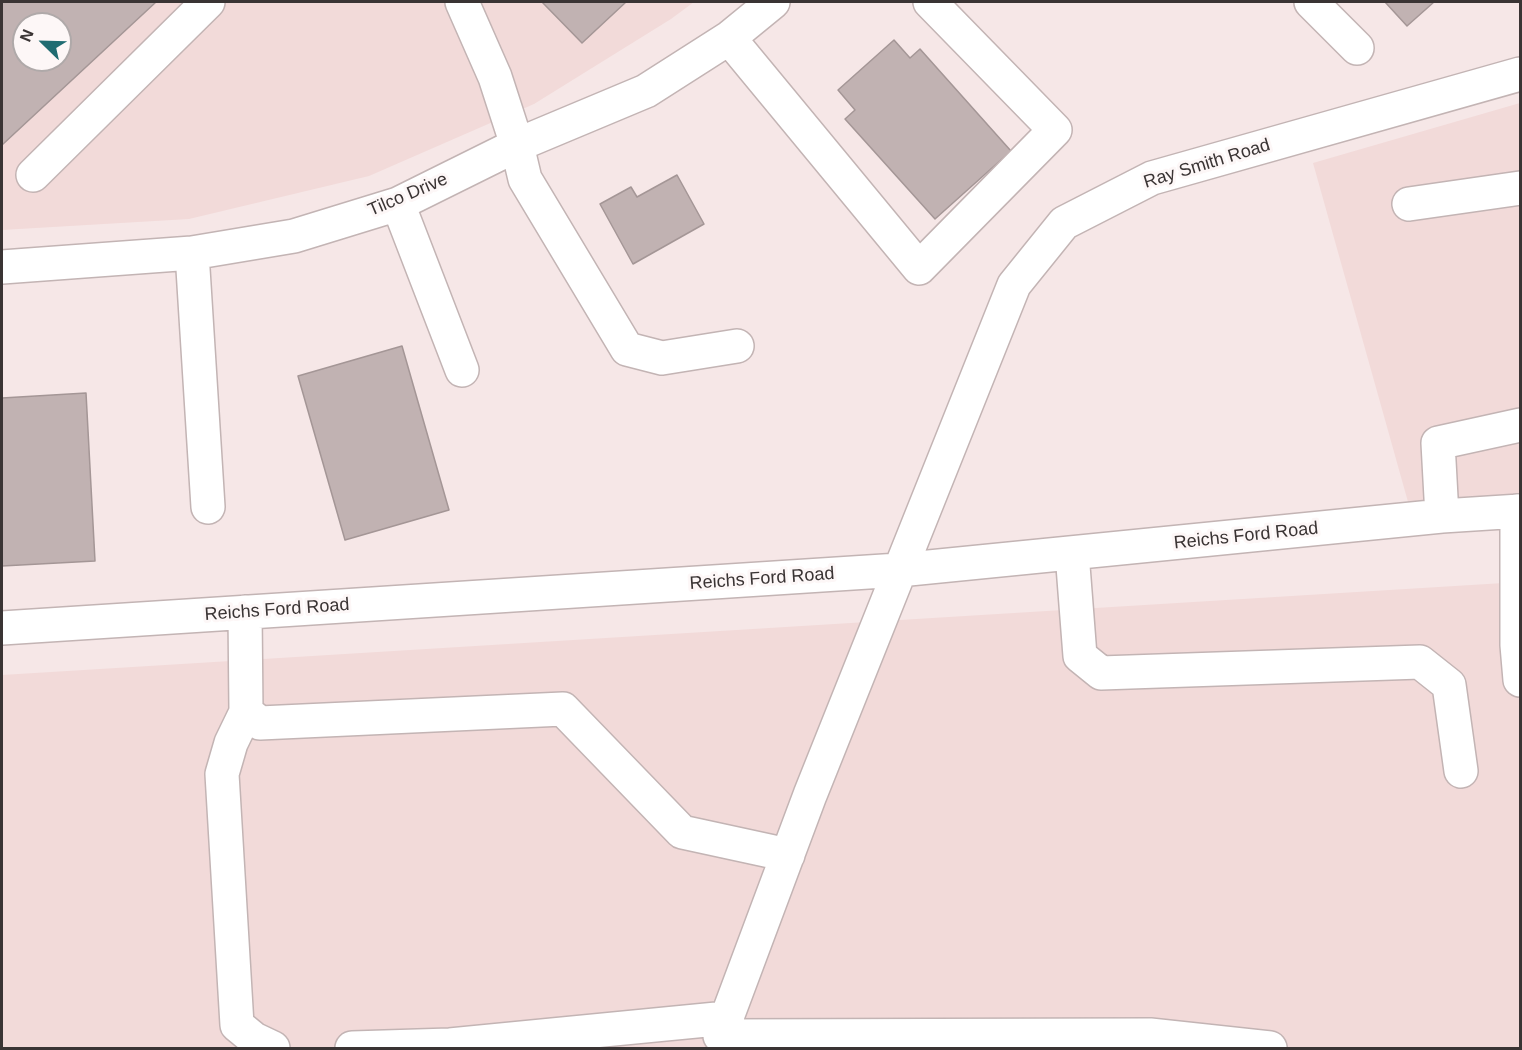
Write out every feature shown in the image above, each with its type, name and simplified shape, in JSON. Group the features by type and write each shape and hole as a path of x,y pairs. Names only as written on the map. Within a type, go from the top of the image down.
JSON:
{"street":[{"path":"33,175 208,2"},
{"path":"462,2 495,77 517,145 525,179 627,349 662,358 736,346"},
{"name":"Tilco Drive","path":"2,267 192,253 294,236 398,204 517,145 646,91 729,38 773,2"},
{"path":"729,38 919,268 1055,130 930,2"},
{"path":"1311,2 1357,48"},
{"name":"Ray Smith Road","path":"724,1027 899,570 1014,285 1064,223 1152,178 1521,74"},
{"path":"1409,204 1521,188"},
{"path":"398,204 462,370"},
{"path":"192,253 208,507"},
{"path":"1442,516 1438,443 1521,425"},
{"path":"1519,511 1517,645 1521,680"},
{"name":"Reichs Ford Road","path":"2,628 899,570 1442,516 1519,511"},
{"path":"1072,553 1080,656 1101,673 1420,662 1449,685 1461,771"},
{"path":"245,612 246,712 231,743 222,774 237,1025 254,1039 273,1048"},
{"path":"246,712 260,723 563,709 682,832 788,855"},
{"path":"352,1048 450,1045 724,1027 1150,1035 1269,1048"}],"shaded area":[{"path":"2,2 694,2 671,19 534,104 369,176 189,219 2,230"},
{"path":"1520,103 1520,503 1410,509 1313,163"},
{"path":"1520,582 1520,1048 2,1048 2,675"}],"building":[{"path":"2,2 156,2 2,145"},
{"path":"542,2 626,2 582,43"},
{"path":"1385,2 1434,2 1407,26"},
{"path":"894,40 910,58 920,49 1011,151 935,219 845,119 855,110 838,90"},
{"path":"677,175 704,224 633,264 600,204 631,187 637,197"},
{"path":"402,346 449,510 345,540 298,376"},
{"path":"86,393 95,561 2,566 2,398"}]}
